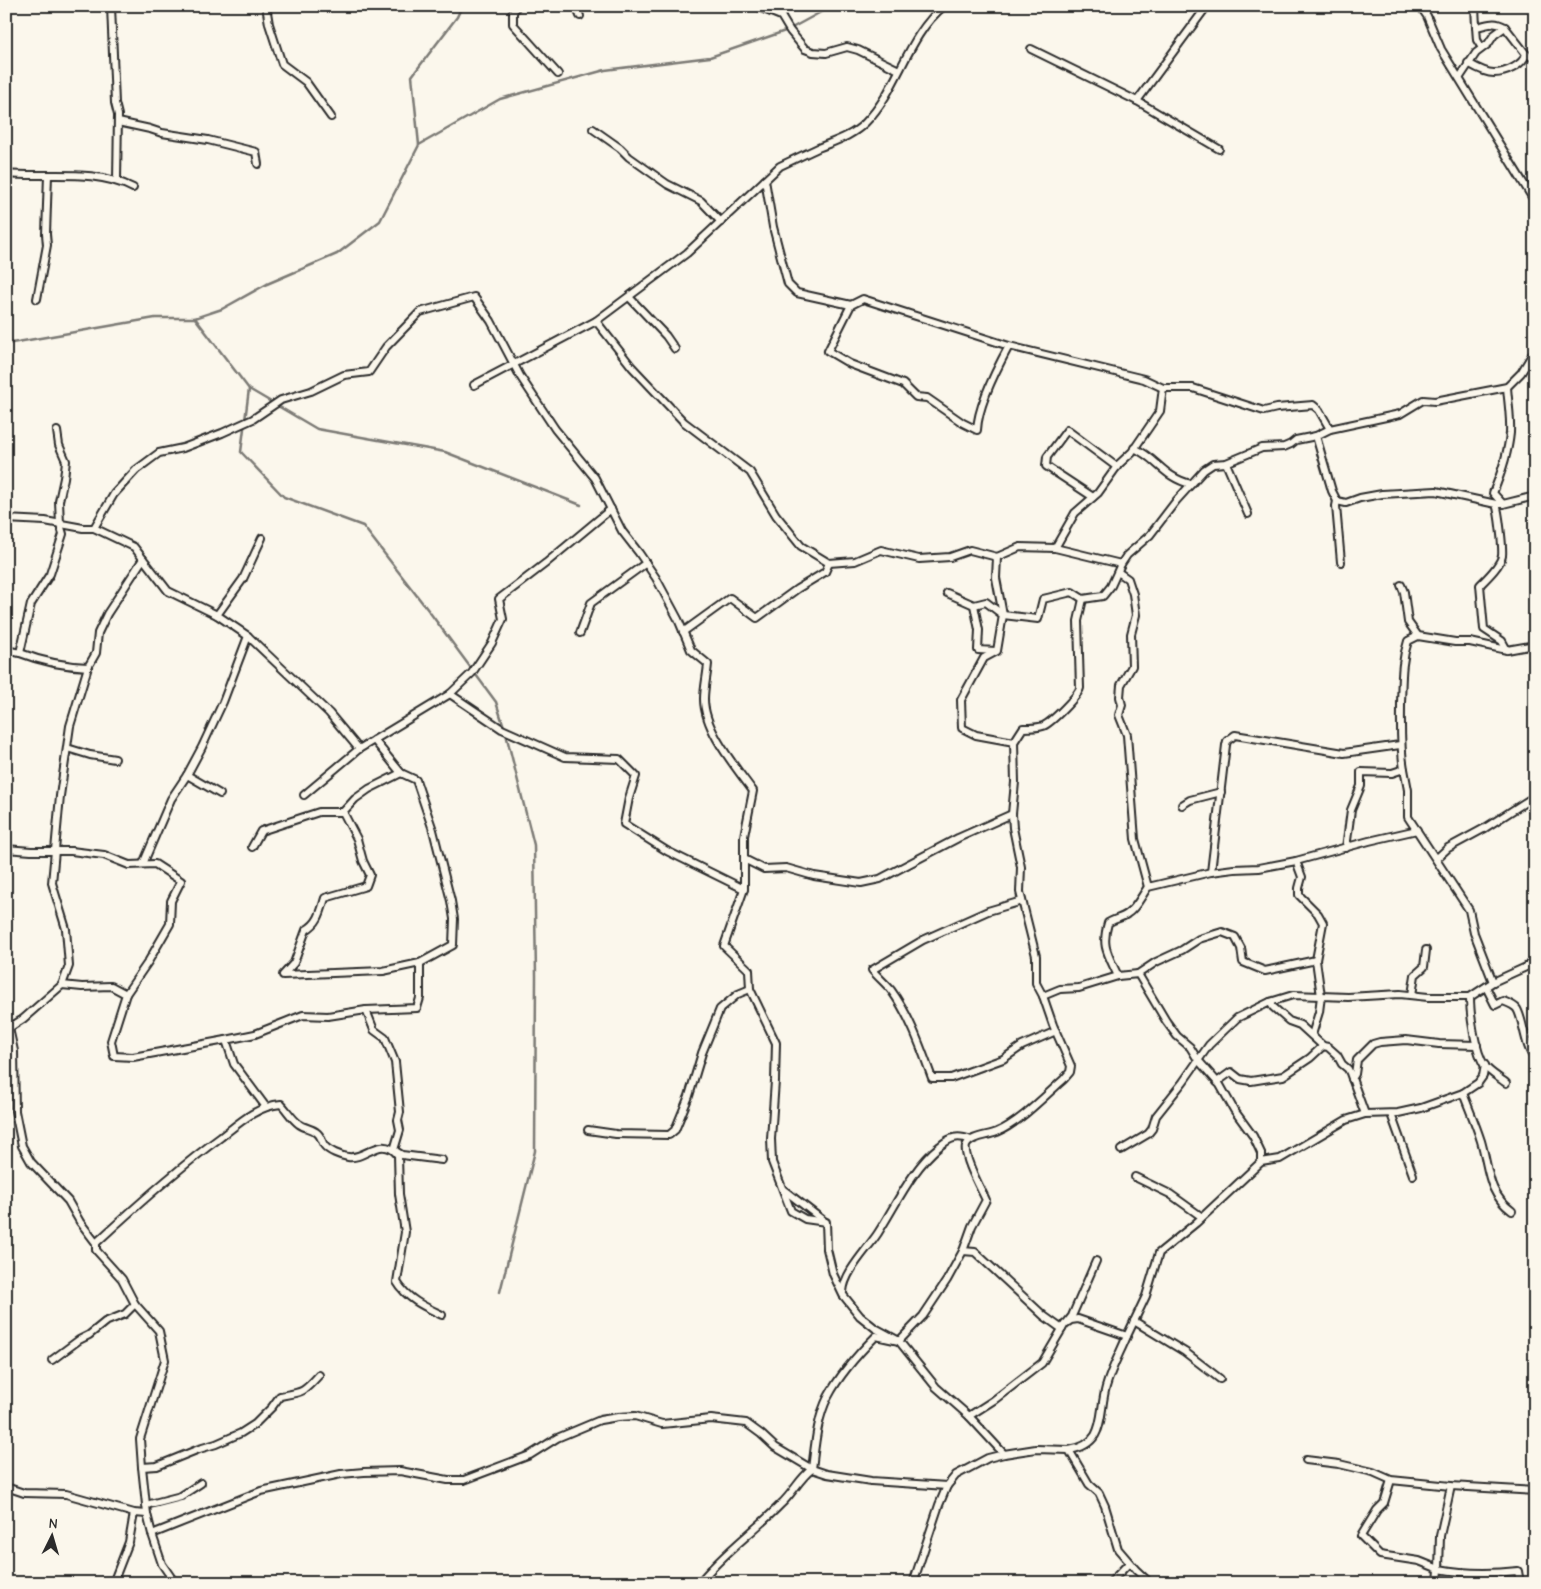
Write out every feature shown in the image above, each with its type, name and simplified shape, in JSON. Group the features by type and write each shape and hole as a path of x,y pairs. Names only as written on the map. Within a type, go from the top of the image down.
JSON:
{"street":[{"path":"111,6 118,122 117,180"},
{"path":"266,6 269,24 282,64 306,82 331,116"},
{"path":"517,6 513,12 513,24 558,74"},
{"path":"576,6 580,16"},
{"path":"756,6 781,16 806,49 813,52 826,53 846,47 858,50 900,70"},
{"path":"781,16 784,6"},
{"path":"474,384 596,321 687,252 780,166 798,156 854,132 866,122 880,105 914,41 932,16 944,6"},
{"path":"1137,101 1207,6"},
{"path":"1420,6 1427,16 1441,49 1460,77 1535,202"},
{"path":"1475,6 1477,40 1482,48"},
{"path":"1476,26 1488,23 1500,24 1505,27 1526,54 1535,59"},
{"path":"1460,77 1476,53 1505,27"},
{"path":"1031,49 1137,101 1219,149"},
{"path":"1468,63 1479,69 1494,73 1509,69 1520,63 1525,60 1526,54"},
{"path":"118,122 162,133 208,140 256,152 258,164"},
{"path":"593,129 667,184 701,201 721,222"},
{"path":"6,174 77,175 117,180 133,188"},
{"path":"38,299 48,246 46,234 48,175"},
{"path":"765,180 773,227 788,284 798,292 851,305"},
{"path":"94,528 114,494 136,470 159,453 183,448 234,427 253,418 281,400 312,390 344,375 369,372 386,347 420,312 474,297 492,322 520,376 555,429 595,478 622,530 656,578 691,650 708,664 704,701 709,724 753,791 744,836 744,889 724,946 749,970 750,989 776,1043 776,1081 771,1139 772,1162 791,1211 805,1218 826,1222"},
{"path":"629,297 666,336 675,349"},
{"path":"1009,346 997,367 990,385 977,423 977,430 962,423 927,398 916,397 903,384 850,364 828,351 851,305 863,299 1009,346 1144,379 1163,388 1193,388 1264,411 1313,405 1319,410 1330,429"},
{"path":"596,321 632,367 684,422 750,472 776,515 801,546 829,563 856,561 882,550 919,559 950,557 970,550 997,558 1020,547 1055,548 1121,564"},
{"path":"947,593 974,605 986,602 1003,615 1038,619 1043,599 1072,592 1083,599 1103,596 1111,586 1127,555 1150,535 1191,484 1204,470 1213,464 1226,463 1262,448 1284,447 1296,440 1316,436 1330,429 1400,414 1423,400 1435,401 1507,387 1521,373 1535,350"},
{"path":"1507,387 1510,433 1504,466 1493,493 1500,504 1502,556 1497,566 1480,584 1480,602 1484,628 1502,641 1507,650"},
{"path":"1055,548 1075,513 1098,493 1134,448 1160,411 1163,388"},
{"path":"1093,497 1046,466 1046,457 1067,430 1117,467"},
{"path":"20,653 31,604 50,574 63,534 60,524 59,501 66,462 56,431"},
{"path":"1316,436 1332,492 1337,501 1341,562"},
{"path":"1134,448 1145,452 1170,476 1180,482 1191,484"},
{"path":"1226,463 1248,514"},
{"path":"1337,501 1346,503 1382,494 1436,491 1500,504 1535,496"},
{"path":"304,795 359,749 450,694 473,671 492,644 503,619 499,598 546,564 611,509"},
{"path":"6,519 44,520 83,528 94,528 134,547 168,591 216,614 248,636 329,713 359,749"},
{"path":"216,614 244,579 262,538"},
{"path":"997,558 996,578 1003,615 997,651"},
{"path":"143,559 107,614 98,633 96,653 88,667 70,726 52,882 66,929 69,966 62,985 24,1020 8,1026 14,1050 15,1111 22,1146 31,1162 68,1201 96,1244 96,1250 122,1279 135,1304 159,1331 165,1360 140,1439 147,1514 162,1564 175,1583"},
{"path":"580,633 591,603 646,563"},
{"path":"683,632 730,598 757,618 797,589 825,572 829,563"},
{"path":"1118,572 1128,579 1133,594 1136,615 1131,634 1132,666 1122,684 1120,697 1122,705 1119,715 1127,735 1135,839 1148,887"},
{"path":"1401,585 1404,592 1408,622 1418,636"},
{"path":"843,1295 846,1280 856,1262 877,1234 900,1196 924,1162 939,1146 954,1136 971,1140 988,1136 1008,1127 1070,1072 1070,1066 1044,996 1036,983 1036,956 1020,892 1021,866 1012,814 1015,782 1014,742 1023,728 1044,726 1079,693 1078,621 1083,599"},
{"path":"974,605 979,630 978,650 997,651"},
{"path":"143,864 171,799 187,775 223,702 248,636"},
{"path":"1493,982 1474,933 1470,910 1408,817 1408,790 1400,745 1401,670 1403,654 1408,641 1418,636 1455,642 1470,642 1507,650 1535,645"},
{"path":"6,650 43,662 88,667"},
{"path":"997,651 984,658 961,700 962,728 976,735 1014,742"},
{"path":"450,694 502,729 565,757 619,759 636,776 624,824 667,851 744,889"},
{"path":"1211,872 1227,741 1236,735 1344,753 1400,745"},
{"path":"342,812 357,839 370,875 366,886 325,898 314,926 306,930 294,963 282,975 384,971 420,963 453,945 454,919 433,830 416,780 401,773 374,740"},
{"path":"67,748 90,755 115,759"},
{"path":"1346,848 1351,810 1361,786 1360,772 1392,773 1404,769"},
{"path":"252,847 261,831 319,812 342,812 369,789 401,773"},
{"path":"187,775 220,794"},
{"path":"1182,805 1190,800 1220,792"},
{"path":"1436,860 1448,848 1485,828 1535,796"},
{"path":"744,859 764,869 786,868 814,876 861,883 880,879 958,838 1012,814"},
{"path":"1118,976 1104,945 1104,935 1108,923 1116,918 1127,915 1148,887 1211,872 1259,868 1296,861 1417,830"},
{"path":"6,849 104,855 129,864 155,864 181,881 171,901 170,924 148,962 126,994 111,1041 114,1056 133,1056 255,1034 302,1015 328,1016 366,1010 417,1008 420,998 420,963"},
{"path":"1296,861 1302,877 1299,895 1318,914 1323,924 1316,960 1321,996 1319,1012 1312,1035"},
{"path":"1022,901 988,910 923,940 872,970 890,989 900,1004 916,1036 932,1078 951,1078 1003,1059 1022,1046 1056,1031"},
{"path":"1044,996 1060,989 1079,988 1118,976 1138,974 1156,962 1182,950 1199,938 1222,932 1235,937 1241,948 1243,962 1264,971 1316,960"},
{"path":"1412,996 1415,975 1424,967 1426,950"},
{"path":"1121,1150 1148,1134 1152,1129 1156,1116 1208,1045 1236,1018 1270,1002 1293,996 1470,997 1493,982 1526,968 1535,961"},
{"path":"1138,974 1166,1021 1177,1036 1190,1047 1198,1060 1217,1082 1253,1136 1261,1153 1261,1162"},
{"path":"62,985 82,987 111,986 126,994"},
{"path":"1486,987 1495,1005 1503,1001 1512,1005 1517,1010 1526,1040 1535,1059"},
{"path":"588,1130 616,1134 669,1134 675,1130 689,1096 702,1053 720,1009 738,994 750,989"},
{"path":"913,1583 939,1505 947,1486 956,1475 988,1458 1004,1454 1036,1449 1069,1450 1082,1448 1097,1434 1106,1388 1146,1296 1159,1254 1261,1162 1280,1159 1346,1120 1365,1114 1391,1114 1421,1108 1463,1093 1478,1083 1483,1076 1484,1066 1470,1015 1470,997"},
{"path":"1270,1002 1289,1021 1300,1025 1323,1046 1328,1047 1337,1055 1342,1064 1348,1068 1365,1114"},
{"path":"366,1010 374,1030 385,1038 395,1062 400,1130 394,1150"},
{"path":"226,1040 234,1064 266,1107"},
{"path":"1352,1078 1355,1074 1357,1060 1373,1044 1380,1042 1406,1040 1439,1044 1477,1045"},
{"path":"1217,1082 1232,1072 1240,1079 1251,1081 1283,1076 1310,1058 1323,1046"},
{"path":"1484,1066 1506,1084"},
{"path":"6,1087 14,1088"},
{"path":"1463,1093 1481,1140 1494,1190 1500,1202 1512,1211"},
{"path":"96,1244 144,1198 196,1156 254,1113 266,1107 280,1104 304,1128 316,1132 322,1138 325,1146 335,1153 353,1157 377,1147 386,1147 402,1155 442,1160"},
{"path":"1391,1114 1413,1174"},
{"path":"899,1341 923,1316 947,1280 963,1251 972,1226 986,1200 968,1159 966,1148 971,1140"},
{"path":"394,1150 398,1155 399,1162 399,1194 405,1232 397,1282 415,1301 442,1315"},
{"path":"1135,1177 1170,1194 1202,1217"},
{"path":"784,1190 826,1222"},
{"path":"826,1222 827,1249 833,1274 843,1295 860,1316 875,1328 899,1341 936,1387 969,1416 1004,1454"},
{"path":"963,1251 975,1252 1044,1316 1064,1327"},
{"path":"969,1416 1042,1364 1072,1316 1096,1262"},
{"path":"52,1360 79,1340 90,1335 105,1322 126,1314 135,1304"},
{"path":"1064,1327 1078,1319 1127,1336"},
{"path":"1134,1321 1185,1352 1220,1379"},
{"path":"699,1583 715,1564 781,1504 802,1477 812,1469 817,1430 827,1398 853,1360 876,1336 899,1341"},
{"path":"142,1467 157,1466 241,1433 256,1424 280,1396 301,1393 319,1375"},
{"path":"152,1534 261,1491 340,1474 400,1471 448,1480 464,1480 530,1455 557,1438 600,1420 618,1417 635,1416 662,1424 711,1419 746,1423 775,1447 812,1469 827,1474 871,1481 947,1486"},
{"path":"1069,1450 1089,1484 1099,1493 1105,1506 1118,1549 1129,1563 1150,1583"},
{"path":"1306,1460 1339,1464 1373,1472 1391,1480 1450,1486 1535,1490"},
{"path":"1391,1480 1384,1503 1377,1510 1362,1536 1380,1555 1419,1561 1438,1569 1461,1573 1518,1571 1520,1583"},
{"path":"146,1505 181,1496 201,1483"},
{"path":"1438,1583 1440,1536 1450,1486"},
{"path":"6,1487 24,1494 66,1494 134,1513 147,1514"},
{"path":"113,1583 129,1542 134,1513"},
{"path":"1110,1583 1129,1563"},
{"path":"432,1583 441,1583"}],"waterway":[{"path":"419,145 412,76 457,17 462,6"},
{"path":"195,318 222,309 267,284 337,254 380,221 419,145 500,99 605,70 710,57 788,30 832,6"},
{"path":"6,344 155,318 195,318 249,389 317,429 445,452 581,505"},
{"path":"249,389 241,452 284,497 363,526 496,702 505,730 534,845 536,976 535,1151 500,1292"}]}
